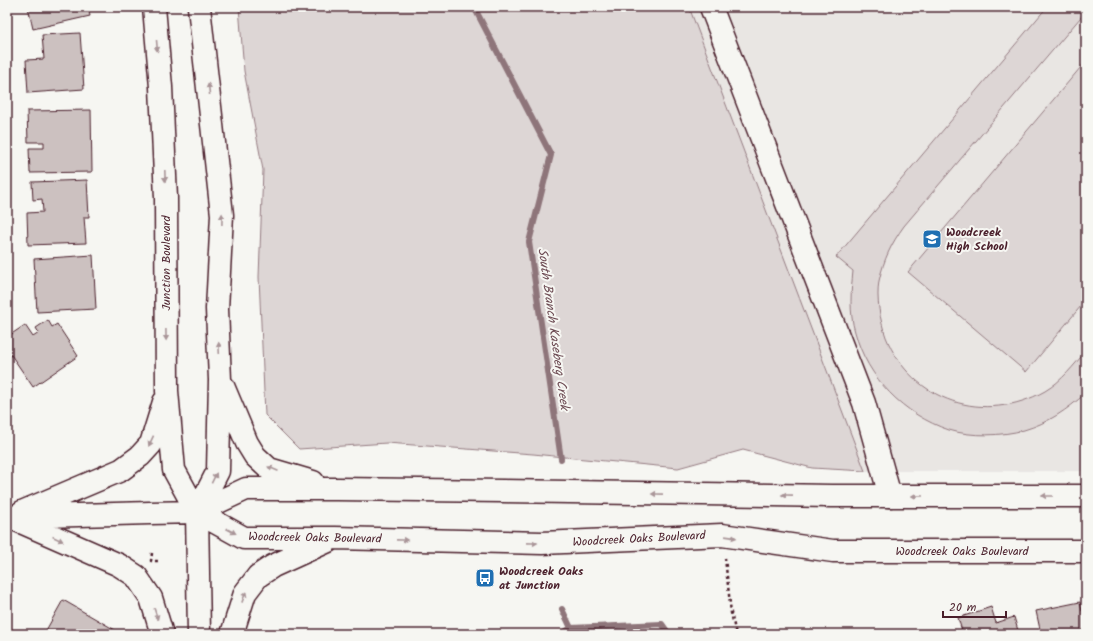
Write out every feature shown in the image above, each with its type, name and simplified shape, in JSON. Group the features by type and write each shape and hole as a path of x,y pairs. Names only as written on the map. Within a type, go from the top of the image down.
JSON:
{"main road":[{"name":"Junction Boulevard","path":"154,7 161,87 166,198 167,391 174,470 197,512"},
{"name":"Junction Boulevard","path":"199,7 222,215 217,309 220,380 218,470 197,512 199,634"},
{"path":"712,7 864,404 890,496"},
{"path":"220,380 247,443 255,456 269,469 337,488"},
{"path":"8,517 121,470 140,456 151,444 167,391"},
{"path":"8,517 197,512 246,489 337,488 807,496 1086,496"},
{"name":"Woodcreek Oaks Boulevard","path":"197,512 244,538 335,538 542,543 722,535 833,551 1086,551"},
{"path":"8,517 119,565 136,576 151,598 162,634"},
{"path":"232,634 245,593 258,576 273,566 335,538"}],"path":[{"path":"722,535 731,612 736,634"},
{"path":"152,553 151,561 159,561"}],"shaded area":[{"path":"239,7 689,7 865,471 812,468 743,450 678,468 533,454 387,443 299,449 265,415 259,277 263,170 244,71"},
{"name":"Woodcreek High School","path":"689,7 1086,7 1086,471 865,471"},
{"path":"1047,7 1086,7 1086,11 904,226 895,239 883,266 879,281 878,302 880,317 886,337 898,359 913,378 932,392 953,401 975,406 998,406 1022,401 1051,387 1086,351 1086,393 1072,405 1041,424 1024,430 1006,434 967,434 949,430 917,415 890,393 878,379 868,365 853,324 851,302 853,271 836,257"},
{"path":"1086,61 1086,300 1026,372 908,272"}],"building":[{"path":"28,7 88,7 90,16 33,29"},
{"path":"80,33 84,89 28,93 26,60 44,59 42,35"},
{"path":"91,110 92,172 30,173 29,148 44,148 44,142 28,142 27,111"},
{"path":"87,180 89,217 84,217 86,243 28,245 27,213 43,212 42,199 33,200 32,182"},
{"path":"93,255 96,309 37,312 34,259"},
{"path":"48,320 52,327 57,324 78,356 33,387 7,349 7,337 25,325 33,337 39,333 36,328"},
{"path":"63,600 115,630 113,634 44,634"},
{"path":"1080,602 1082,611 1086,611 1086,634 1041,634 1036,611"},
{"path":"991,607 996,623 1014,617 1019,634 963,634 958,618"}],"waterway":[{"name":"South Branch Kaseberg Creek","path":"474,7 551,155 529,242 561,459"},
{"name":"South Branch Kaseberg Creek","path":"562,609 571,628 662,624 669,634"},
{"path":"561,634 571,628"}],"place":[{"name":"Woodcreek High School","path":"932,239"},
{"name":"Woodcreek Oaks at Junction","path":"485,578"}]}
